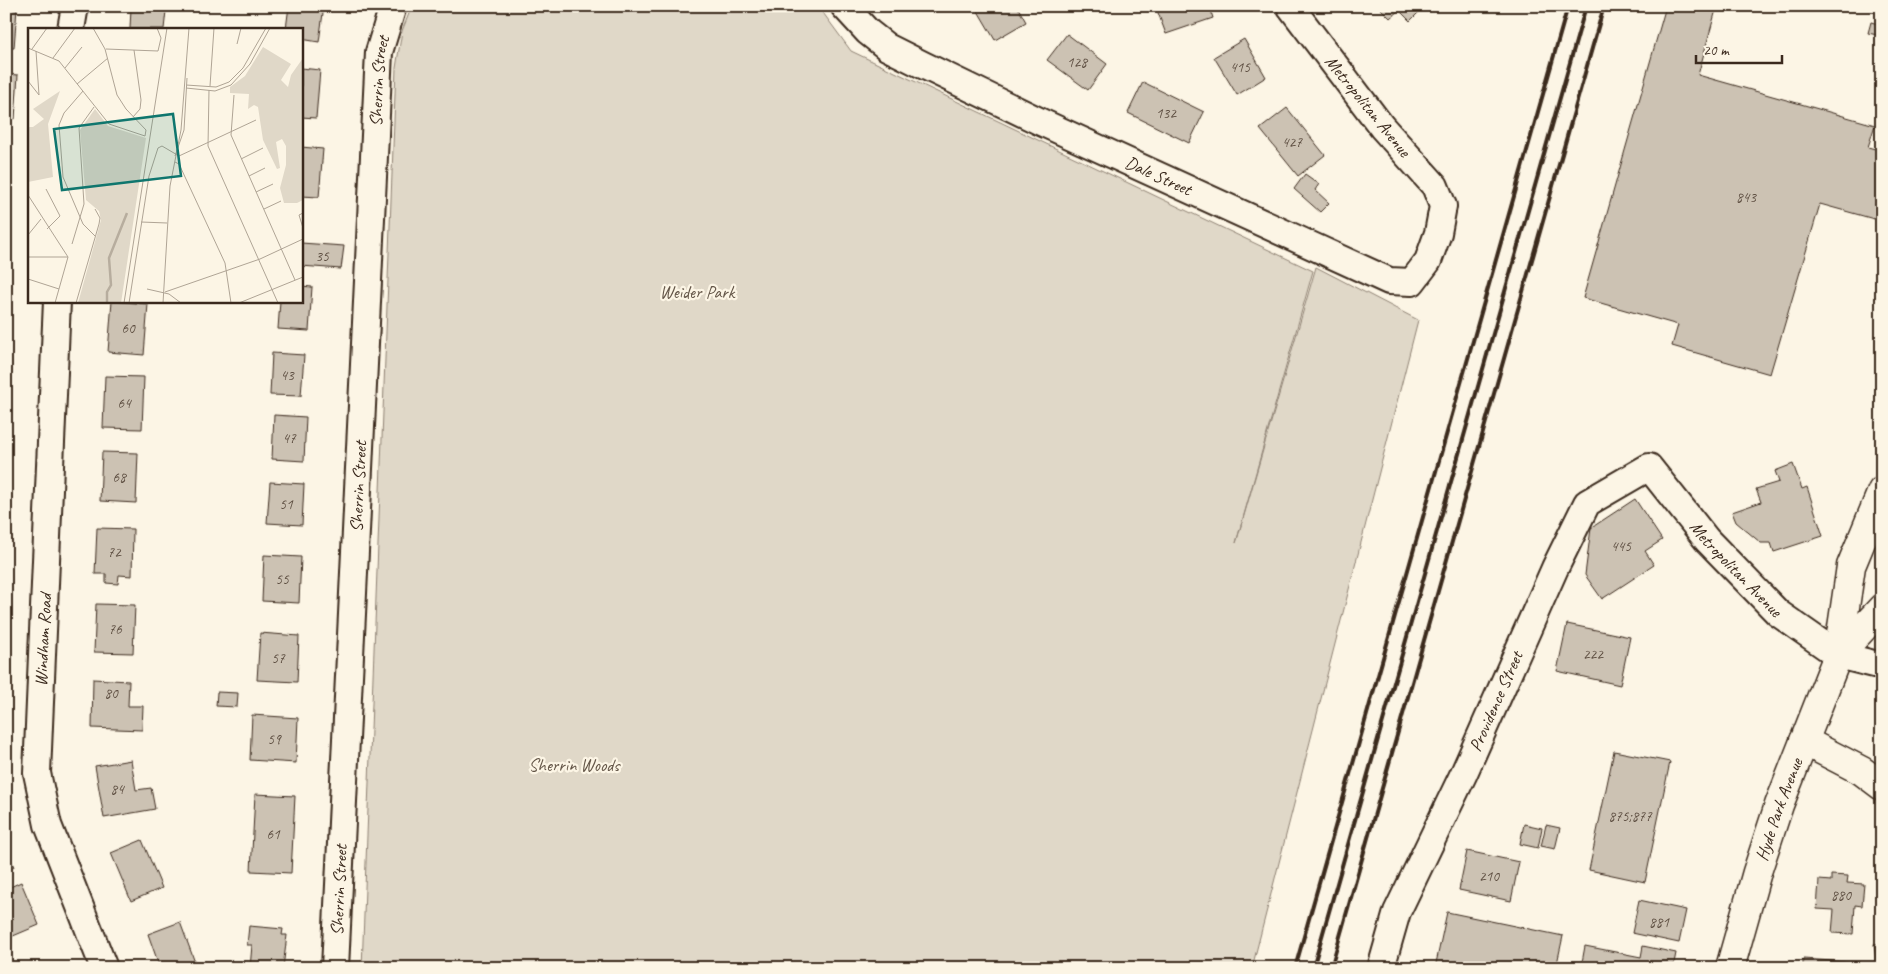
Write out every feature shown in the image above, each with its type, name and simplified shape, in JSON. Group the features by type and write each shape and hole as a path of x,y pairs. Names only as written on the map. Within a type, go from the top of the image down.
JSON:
{"main road":[{"name":"Hyde Park Avenue","path":"1730,968 1757,872 1779,805 1838,656 1851,566 1882,491"},
{"name":"Hyde Park Avenue","path":"1838,656 1882,608"},
{"path":"1804,741 1862,770 1882,786"}],"street":[{"path":"71,28 76,6"},
{"name":"Sherrin Street","path":"335,968 379,52 393,6"},
{"name":"Dale Street","path":"844,6 868,32 881,42 923,65 1050,126 1389,281 1412,282 1428,261 1438,233 1442,206"},
{"name":"Metropolitan Avenue","path":"1290,6 1382,127 1435,186 1442,206"},
{"name":"Windham Road","path":"58,302 37,773 48,825 104,968"},
{"name":"Metropolitan Avenue","path":"1649,467 1707,540 1778,613 1838,656"},
{"name":"Providence Street","path":"1382,968 1397,912 1464,773 1555,568 1587,503 1649,467"},
{"path":"1838,656 1882,666"}],"green space":[{"path":"412,6 818,6 851,51 1313,271 1236,543 1316,267 1418,320 1252,968 362,968 396,68 402,31"}],"building":[{"path":"289,6 324,6 319,42 302,39 302,28 286,28"},
{"path":"975,6 1017,6 1026,22 995,40"},
{"path":"1168,6 1209,6 1213,18 1166,34 1157,10"},
{"path":"1378,6 1425,6 1410,21 1399,10 1390,18"},
{"path":"1666,6 1717,6 1698,75 1875,125 1868,147 1882,151 1882,190 1874,219 1820,204 1770,374 1672,346 1678,325 1583,298"},
{"path":"6,7 17,8 14,48 6,48"},
{"path":"131,8 166,11 164,28 130,28"},
{"path":"1871,22 1882,25 1882,36 1868,33"},
{"path":"1067,34 1107,64 1088,90 1047,60"},
{"path":"1244,39 1266,77 1237,95 1214,57"},
{"path":"302,68 320,70 316,118 302,117"},
{"path":"6,74 18,75 15,119 6,118"},
{"path":"1143,82 1204,112 1189,143 1128,113"},
{"path":"1287,108 1325,155 1298,176 1260,129"},
{"path":"6,144 11,144 8,183 6,183"},
{"path":"302,147 323,149 319,197 302,196"},
{"path":"1305,174 1319,184 1315,190 1329,203 1320,212 1294,189"},
{"path":"302,243 344,246 341,269 302,266"},
{"path":"302,286 312,287 309,331 278,329 280,302 302,302"},
{"path":"112,302 148,304 144,355 108,352"},
{"path":"272,353 304,355 301,396 270,395"},
{"path":"105,376 144,377 142,429 103,428"},
{"path":"274,415 306,417 304,461 272,459"},
{"path":"102,452 138,453 136,503 100,501"},
{"path":"1793,464 1802,489 1807,487 1823,536 1774,552 1771,543 1761,543 1736,522 1732,512 1761,502 1756,489 1779,482 1775,471"},
{"path":"270,482 304,484 302,525 267,523"},
{"path":"1635,499 1662,540 1645,551 1654,565 1602,599 1585,575 1591,528"},
{"path":"97,528 133,529 132,576 119,575 118,584 106,583 106,574 95,574"},
{"path":"264,555 301,557 299,603 262,601"},
{"path":"96,604 135,605 133,653 94,652"},
{"path":"1567,624 1630,637 1620,685 1557,671"},
{"path":"260,633 299,636 297,682 257,680"},
{"path":"93,679 129,681 128,706 143,706 142,730 92,728"},
{"path":"217,692 238,693 237,707 216,706"},
{"path":"252,715 298,718 296,763 250,760"},
{"path":"1614,751 1670,762 1645,882 1589,870"},
{"path":"131,760 136,790 151,788 155,809 104,818 95,766"},
{"path":"255,794 295,796 291,873 251,871"},
{"path":"1524,824 1542,828 1538,848 1520,844"},
{"path":"1546,825 1560,828 1555,849 1541,846"},
{"path":"142,840 162,888 131,901 111,853"},
{"path":"6,848 14,867 6,871"},
{"path":"1467,851 1519,862 1511,901 1459,890"},
{"path":"1831,875 1848,876 1847,883 1864,884 1862,906 1855,905 1853,934 1832,933 1834,910 1817,909 1819,880 1831,881"},
{"path":"21,882 39,925 6,939 6,889"},
{"path":"1639,900 1686,910 1679,943 1632,933"},
{"path":"1447,912 1563,936 1556,968 1435,968"},
{"path":"180,922 197,968 160,968 148,934"},
{"path":"249,926 283,929 282,935 287,935 283,968 250,968 252,945 247,945"},
{"path":"1882,943 1882,968 1877,968 1874,944"},
{"path":"1585,946 1641,957 1643,946 1676,953 1673,968 1581,968"},
{"path":"1803,959 1861,963 1860,968 1803,968"}],"railway":[{"path":"1295,968 1568,6"},
{"path":"1313,968 1586,6"},
{"path":"1331,968 1604,6"}],"park label":[{"name":"Weider Park","path":"697,292"},
{"name":"Sherrin Woods","path":"574,765"}]}
